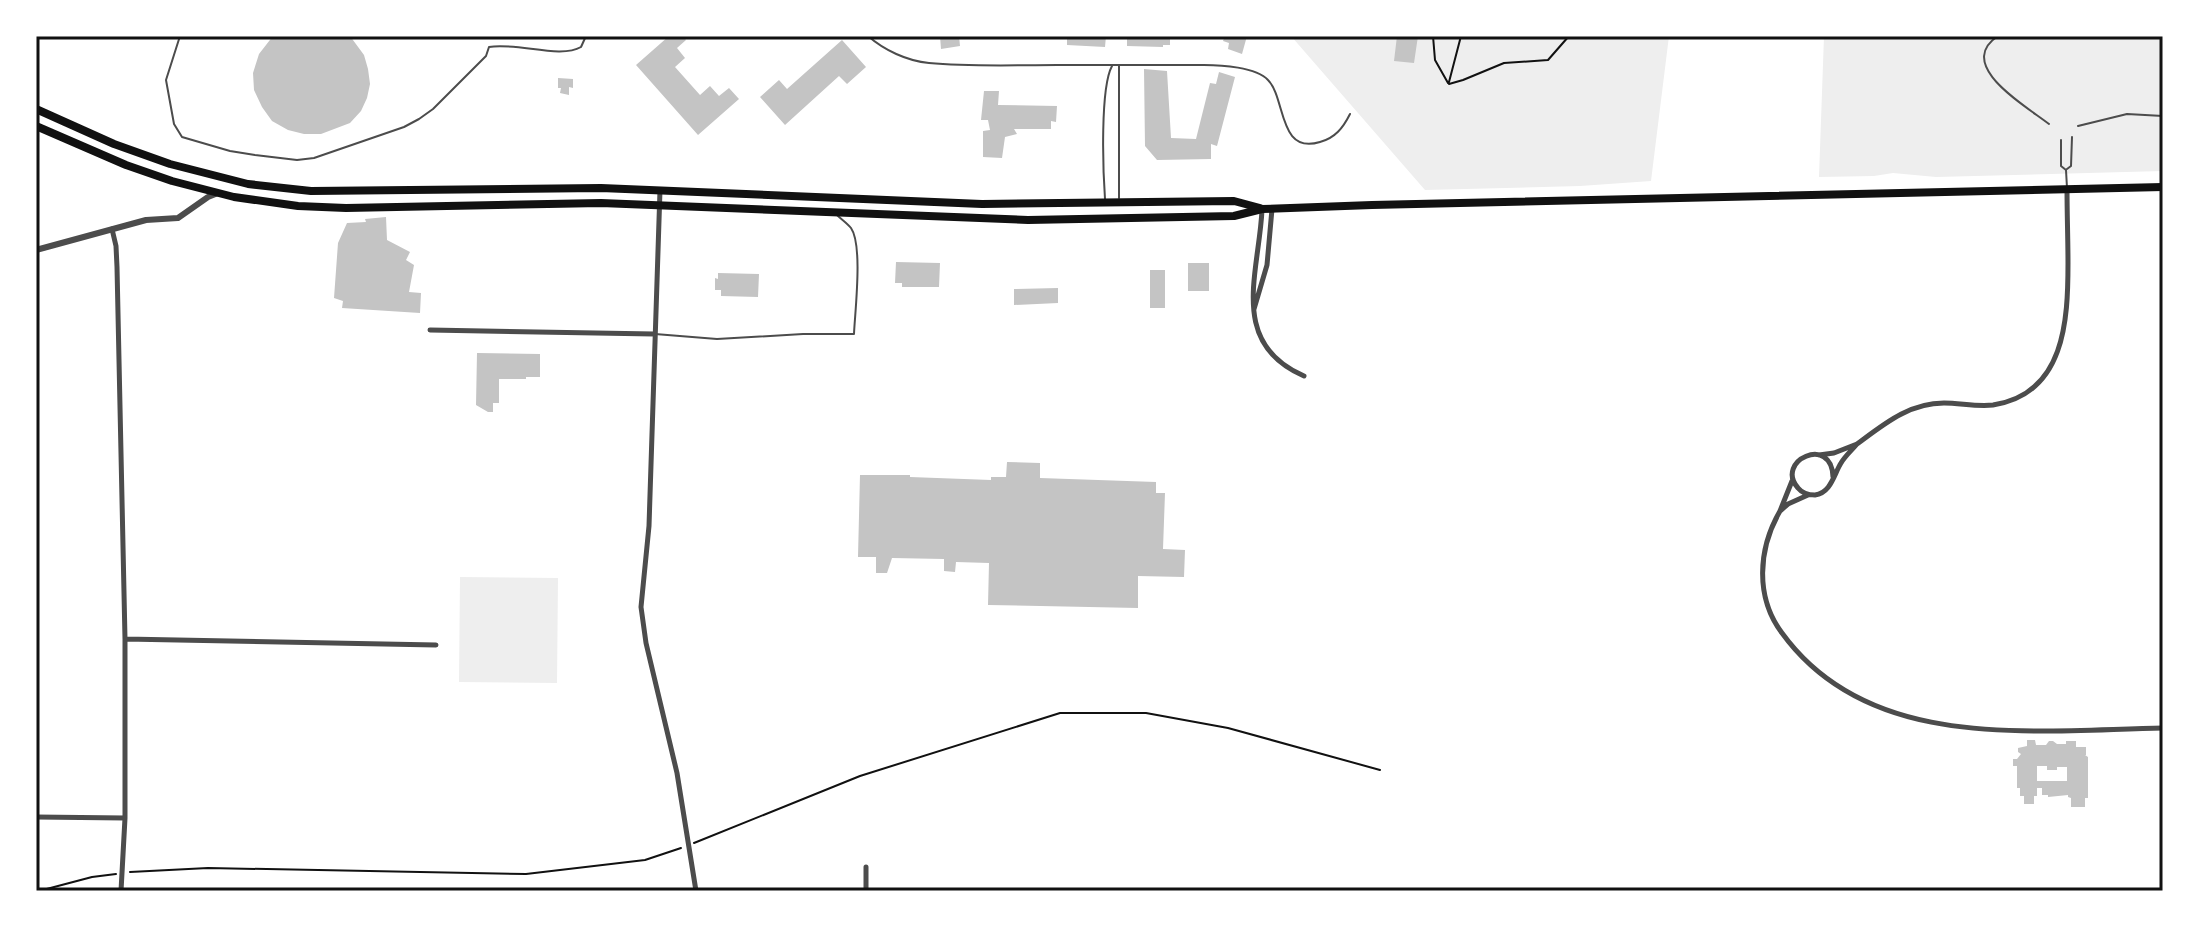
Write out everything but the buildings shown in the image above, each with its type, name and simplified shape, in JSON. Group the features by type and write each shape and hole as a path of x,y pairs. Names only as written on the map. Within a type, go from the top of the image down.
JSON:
{"highway":[{"path":"36,109 139,154 185,169 232,181 295,190 660,189 967,204 1234,201 1267,208"},
{"path":"36,126 141,171 218,193 266,202 322,207 557,203 1045,220 1234,216 1267,208 2163,187"}],"street":[{"path":"660,189 649,535 641,607 646,643 675,764 696,891"},
{"path":"1780,511 1788,504 1828,489 1843,459 1857,444 1901,413 1920,405 1941,403 1991,406 2012,400 2032,389 2046,375 2062,341 2066,316 2067,189"},
{"path":"36,250 113,228 184,215 218,193"},
{"path":"1267,208 1252,294 1253,310 1258,330 1270,352 1287,367 1304,376"},
{"path":"1253,310 1267,265 1267,208"},
{"path":"113,228 117,267 125,639 125,818 121,891"},
{"path":"430,330 654,334"},
{"path":"1857,444 1834,453 1807,455 1796,463 1791,486 1770,534 1762,580 1765,600 1780,630 1795,649 1830,680 1856,697 1899,715 1961,727 2049,730 2163,728"},
{"path":"1819,455 1830,464 1833,477"},
{"path":"1793,476 1798,488 1809,495"},
{"path":"125,639 436,645"},
{"path":"36,817 125,818"},
{"path":"866,867 866,891"}],"lane":[{"path":"180,36 166,80 174,124 182,137 230,151 297,160 314,158 419,119 486,56 489,47 503,44 569,52 581,47 586,38"},
{"path":"868,36 898,55 927,63 1005,66 1223,65 1244,69 1266,77 1272,83 1286,126 1301,143 1316,144 1332,138 1350,114"},
{"path":"1998,36 1984,52 1986,69 1999,84 2049,124"},
{"path":"1105,204 1105,110 1109,73 1113,65"},
{"path":"1119,65 1119,203"},
{"path":"2078,126 2127,114 2163,116"},
{"path":"2066,170 2071,166 2072,137"},
{"path":"2061,140 2061,166 2066,170 2067,189"},
{"path":"654,334 730,339 854,334 857,256 853,232 834,213"}],"path":[{"path":"1433,36 1435,60 1449,84"},
{"path":"1449,84 1461,36"},
{"path":"1449,84 1504,63 1548,60 1569,36"},
{"path":"729,830 860,776 1060,713 1160,715 1228,728 1380,770"},
{"path":"39,891 92,877 179,868 526,874 657,857"}],"shaded area":[{"path":"1291,36 1669,36 1651,181 1425,190"},
{"path":"1824,36 2163,36 2163,171 1936,177 1893,173 1819,177"},
{"path":"460,577 558,578 557,683 459,682"}]}
